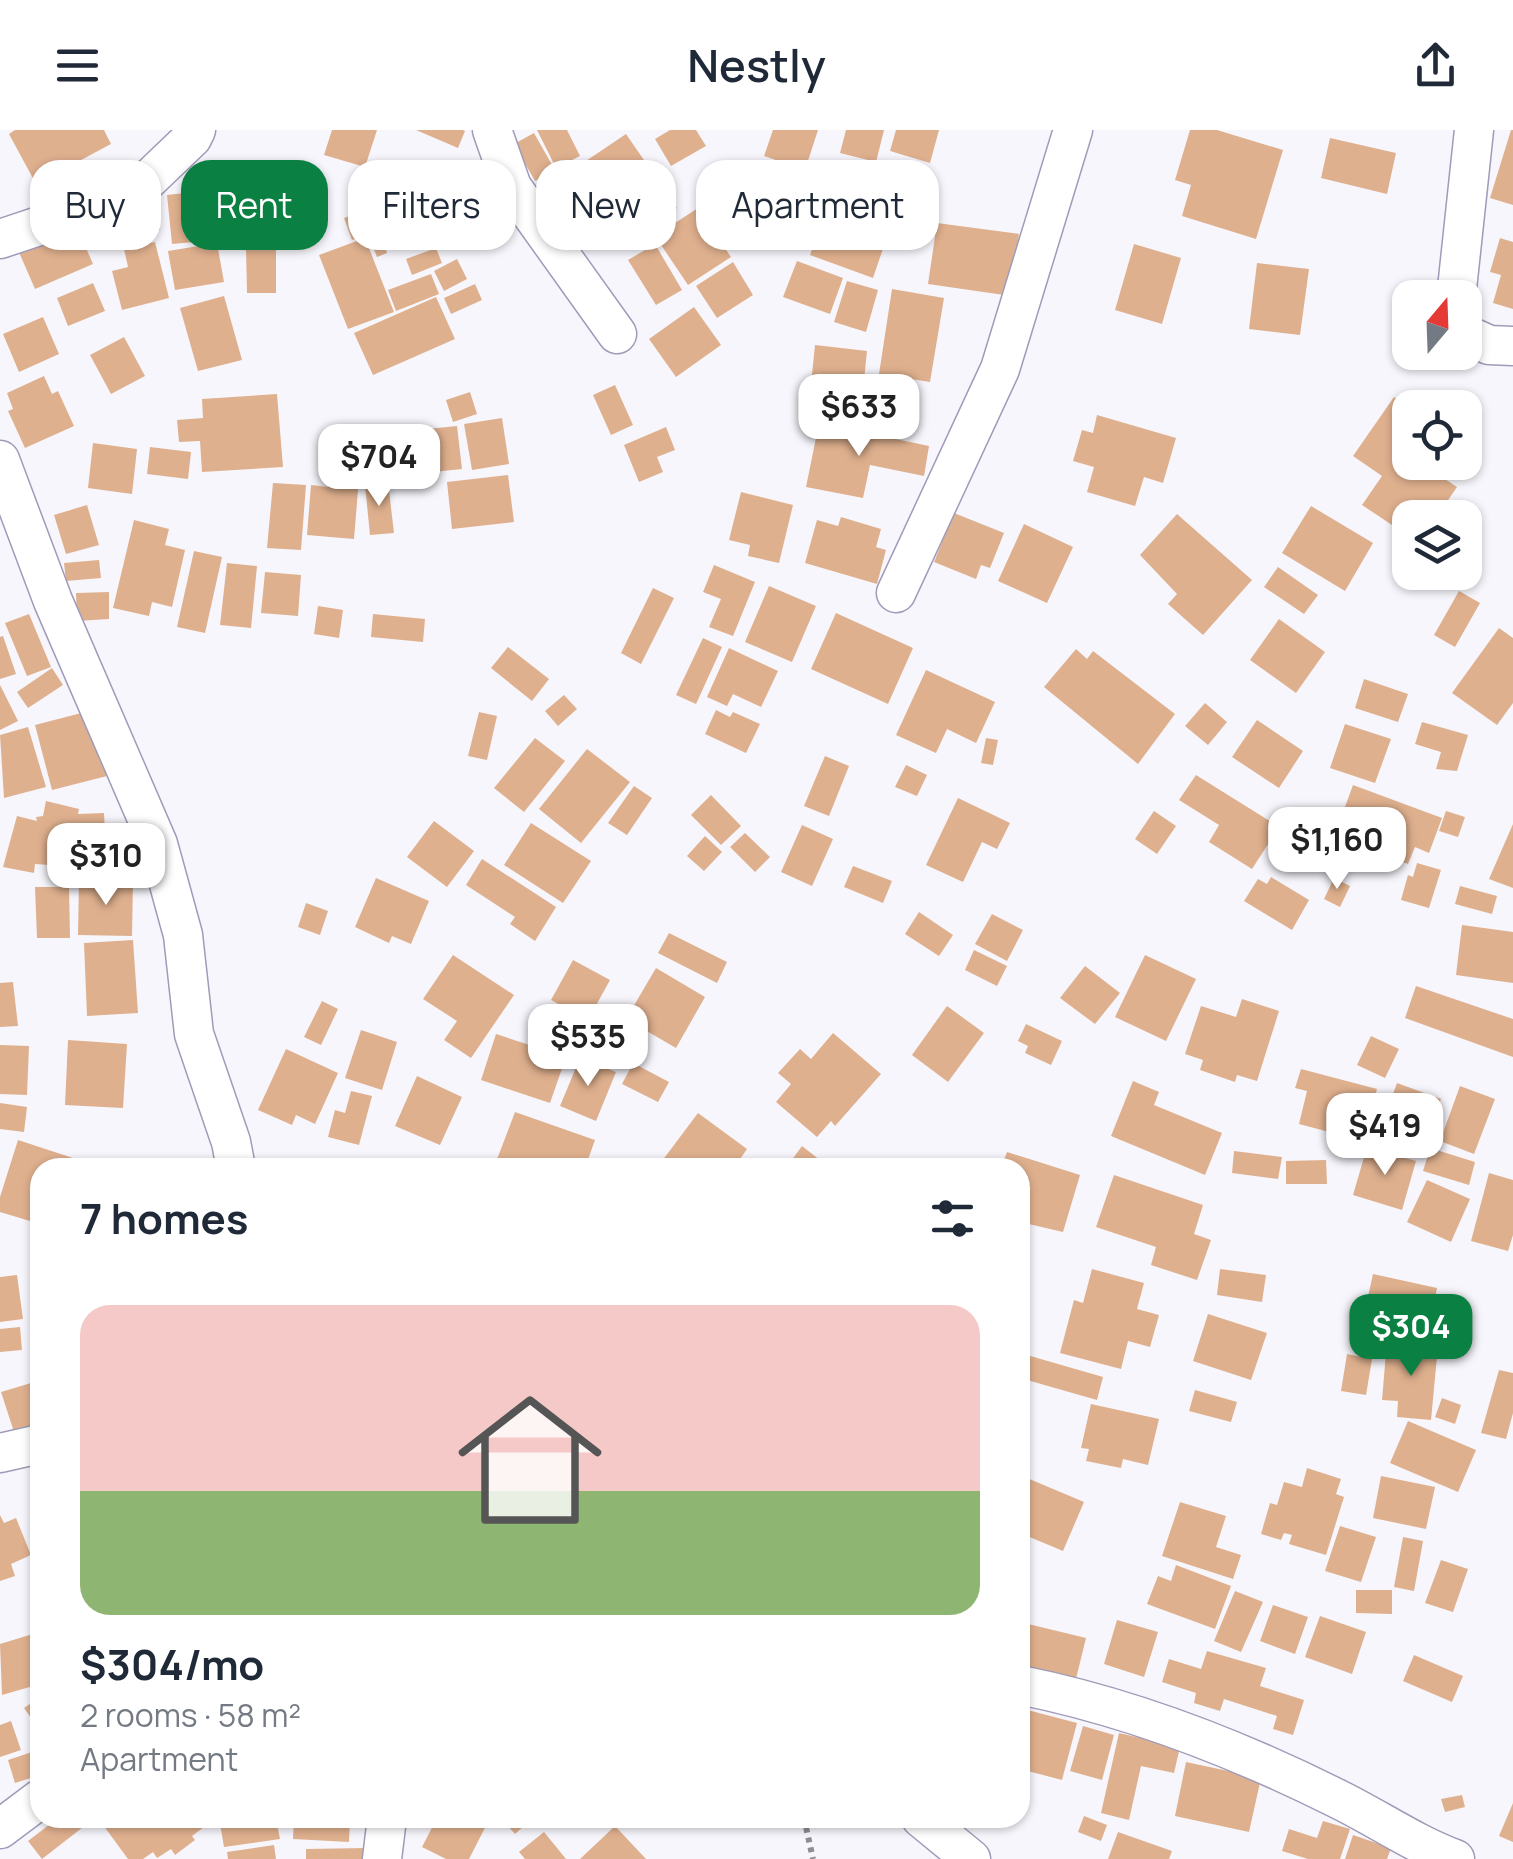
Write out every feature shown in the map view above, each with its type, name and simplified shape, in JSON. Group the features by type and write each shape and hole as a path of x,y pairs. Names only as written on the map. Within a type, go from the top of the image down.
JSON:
{"street":[{"path":"0,238 93,208 148,182 196,130"},
{"path":"492,130 512,187 617,334"},
{"path":"896,593 1000,369 1073,130"},
{"path":"1458,280 1474,130"},
{"path":"1482,342 1513,346"},
{"path":"0,460 53,601 158,844 183,936 194,1034 234,1158"},
{"path":"0,1453 30,1446"},
{"path":"1030,1688 1203,1739 1339,1800 1452,1859"},
{"path":"0,1829 30,1807"},
{"path":"382,1859 385,1828"},
{"path":"933,1828 972,1859"}],"path":[{"path":"806,1828 813,1859"}],"building":[{"path":"15,130 104,130 111,144 81,160 30,160 30,173 9,134"},
{"path":"332,130 377,130 367,160 348,162 324,155"},
{"path":"416,130 463,130 465,131 458,148"},
{"path":"537,130 567,130 580,156 552,160"},
{"path":"670,130 696,130 706,146 676,163 667,160 655,139"},
{"path":"773,130 818,130 808,160 764,156"},
{"path":"846,130 884,130 876,160 840,153"},
{"path":"896,130 939,130 931,160 890,151"},
{"path":"1190,130 1217,130 1283,150 1256,239 1182,216 1191,185 1175,180"},
{"path":"1513,130 1513,205 1490,198"},
{"path":"534,133 549,160 536,160 536,180 535,181 514,144"},
{"path":"626,134 644,160 587,160"},
{"path":"1330,138 1396,153 1387,194 1321,178"},
{"path":"181,193 181,243 172,244 167,195"},
{"path":"696,209 696,250 726,250 731,257 688,285 664,250 676,250 676,222"},
{"path":"939,223 1019,234 1011,296 928,284 933,250 939,250"},
{"path":"1500,238 1513,242 1513,309 1493,303 1501,275 1490,272"},
{"path":"348,244 348,250 370,250 394,312 348,329 319,255"},
{"path":"1134,244 1181,258 1162,324 1115,310"},
{"path":"30,245 30,250 87,250 93,264 35,289 18,250"},
{"path":"124,250 157,250 169,298 122,310 112,271 128,267"},
{"path":"218,250 224,282 175,290 168,251"},
{"path":"246,250 276,250 276,293 247,293"},
{"path":"437,250 442,263 412,275 406,259"},
{"path":"645,250 659,250 682,290 656,305 628,260"},
{"path":"812,250 883,250 873,278 810,255"},
{"path":"457,259 467,279 444,291 434,271"},
{"path":"797,261 843,278 830,314 783,297"},
{"path":"733,262 753,295 717,318 696,286"},
{"path":"1257,263 1309,269 1300,335 1249,329"},
{"path":"431,274 439,294 396,311 388,290"},
{"path":"847,281 878,290 866,332 834,322"},
{"path":"93,283 105,311 68,326 57,298"},
{"path":"475,284 482,300 451,314 444,298"},
{"path":"892,289 944,298 930,382 879,374"},
{"path":"224,296 242,360 198,371 180,308"},
{"path":"436,297 455,339 373,375 354,333"},
{"path":"694,307 721,345 676,377 649,339"},
{"path":"43,317 59,354 19,372 3,334"},
{"path":"124,337 145,376 111,394 90,355"},
{"path":"815,345 867,351 860,420 808,414"},
{"path":"44,376 52,394 58,391 74,426 25,448 8,411 13,409 7,393"},
{"path":"615,385 633,425 611,435 593,395"},
{"path":"470,392 477,414 453,422 446,400"},
{"path":"277,394 283,467 202,472 200,441 179,442 177,420 203,418 202,399"},
{"path":"1392,400 1392,480 1446,480 1457,487 1448,500 1392,500 1392,525 1362,505 1382,476 1353,456"},
{"path":"1097,415 1176,438 1163,483 1144,477 1135,506 1087,492 1094,467 1073,461 1082,430 1093,433"},
{"path":"502,418 509,464 472,470 464,424"},
{"path":"819,423 929,446 924,476 870,465 863,498 806,487"},
{"path":"457,426 462,469 403,475 398,432"},
{"path":"666,427 675,450 657,457 663,472 639,482 624,445"},
{"path":"93,443 137,449 132,494 88,488"},
{"path":"150,447 191,452 188,479 147,474"},
{"path":"508,475 514,522 452,529 447,482"},
{"path":"329,476 359,478 354,539 307,535 311,485 328,487"},
{"path":"388,482 394,533 370,535 365,485"},
{"path":"273,483 306,485 301,550 267,548"},
{"path":"741,492 793,505 779,563 748,556 750,545 729,540"},
{"path":"87,505 99,545 66,554 54,515"},
{"path":"1311,506 1373,543 1345,591 1282,553"},
{"path":"954,513 1004,533 990,568 981,565 976,579 934,562"},
{"path":"1177,514 1252,580 1203,635 1168,604 1177,594 1140,555"},
{"path":"841,517 881,529 876,547 886,550 877,584 805,563 817,520 838,526"},
{"path":"134,520 169,529 165,545 185,550 172,607 152,602 149,616 113,608"},
{"path":"1024,524 1073,547 1047,603 998,581"},
{"path":"194,551 222,557 205,633 177,627"},
{"path":"99,560 101,578 66,581 64,563"},
{"path":"227,563 257,566 251,628 220,625"},
{"path":"714,565 755,582 733,636 709,627 721,599 703,592"},
{"path":"1278,567 1318,595 1304,614 1264,587"},
{"path":"265,572 301,575 298,616 261,613"},
{"path":"769,586 816,606 792,662 745,642"},
{"path":"653,588 674,598 641,664 621,653"},
{"path":"1459,591 1480,603 1455,647 1434,635"},
{"path":"109,592 109,619 77,621 76,593"},
{"path":"318,606 343,610 339,638 314,634"},
{"path":"836,613 913,648 888,704 811,669"},
{"path":"29,614 51,667 27,676 5,623"},
{"path":"373,614 425,619 423,642 371,637"},
{"path":"1279,619 1325,652 1296,693 1250,660"},
{"path":"1499,628 1513,638 1513,703 1497,725 1452,693"},
{"path":"3,636 16,674 0,679 0,637"},
{"path":"703,638 722,647 696,704 676,695"},
{"path":"508,647 549,679 532,701 491,668"},
{"path":"729,648 778,671 761,707 733,694 727,706 707,697"},
{"path":"1076,649 1087,659 1093,651 1175,714 1138,764 1044,687"},
{"path":"52,668 63,685 28,708 17,692"},
{"path":"926,670 995,702 976,743 947,729 936,753 896,735"},
{"path":"1364,679 1408,694 1398,722 1355,708"},
{"path":"0,685 18,721 0,730"},
{"path":"564,695 577,709 558,726 545,711"},
{"path":"1205,703 1227,722 1208,745 1185,726"},
{"path":"716,710 730,717 733,712 760,724 746,753 705,734"},
{"path":"89,711 107,776 52,790 35,725"},
{"path":"479,712 497,716 487,760 468,756"},
{"path":"1257,720 1303,751 1279,788 1232,757"},
{"path":"1422,722 1468,735 1457,771 1436,769 1441,752 1415,744"},
{"path":"1345,724 1391,739 1375,783 1330,768"},
{"path":"28,727 46,787 4,798 0,735"},
{"path":"535,738 565,761 524,812 494,788"},
{"path":"986,738 998,740 993,765 981,763"},
{"path":"587,749 630,782 581,843 539,809"},
{"path":"825,756 849,766 829,816 804,806"},
{"path":"906,765 927,775 917,796 895,787"},
{"path":"1196,775 1279,827 1252,869 1209,842 1219,825 1179,800"},
{"path":"1353,785 1442,818 1429,853 1415,847 1408,864 1344,840 1352,819 1342,815"},
{"path":"634,786 652,798 627,835 608,823"},
{"path":"711,795 741,826 721,845 691,815"},
{"path":"958,798 1010,823 997,849 982,842 963,882 926,865"},
{"path":"46,801 79,809 78,814 104,813 107,869 35,864 34,873 3,867 17,816 37,821 36,817 43,816"},
{"path":"1154,811 1176,826 1157,854 1135,839"},
{"path":"1446,811 1465,817 1458,837 1439,831"},
{"path":"434,821 474,851 447,887 407,857"},
{"path":"531,823 591,861 563,903 504,865"},
{"path":"1513,824 1513,888 1489,879"},
{"path":"802,825 833,839 812,886 781,872"},
{"path":"1284,826 1309,842 1296,862 1272,846"},
{"path":"745,833 770,857 755,872 730,847"},
{"path":"705,836 722,852 704,871 687,856"},
{"path":"482,859 556,907 535,941 510,924 515,917 466,885"},
{"path":"1417,863 1441,870 1429,908 1401,900 1408,875 1413,877"},
{"path":"853,866 892,881 883,903 844,887"},
{"path":"1271,877 1309,900 1292,930 1244,901 1258,879 1267,884"},
{"path":"376,878 429,901 411,944 392,936 389,943 355,927"},
{"path":"1334,878 1350,886 1340,907 1324,899"},
{"path":"79,879 133,880 132,936 78,935"},
{"path":"1460,886 1497,896 1492,914 1455,904"},
{"path":"35,887 69,887 70,938 37,938"},
{"path":"306,903 328,911 320,935 298,927"},
{"path":"919,912 953,935 939,956 905,934"},
{"path":"992,914 1023,930 1007,961 975,944"},
{"path":"1462,925 1513,932 1513,983 1456,975"},
{"path":"669,933 727,962 717,983 658,953"},
{"path":"133,940 138,1013 87,1016 84,943"},
{"path":"974,950 1007,966 997,986 965,970"},
{"path":"453,955 514,995 471,1058 444,1040 457,1021 423,999"},
{"path":"1145,955 1196,979 1166,1041 1115,1017"},
{"path":"573,960 610,980 588,1020 551,1000"},
{"path":"1085,966 1120,993 1095,1024 1060,998"},
{"path":"656,968 705,997 676,1048 626,1019"},
{"path":"13,982 18,1026 0,1027 0,983"},
{"path":"1416,986 1513,1019 1513,1057 1405,1018"},
{"path":"1242,999 1279,1011 1257,1081 1237,1075 1235,1082 1200,1070 1203,1060 1185,1054 1201,1006 1236,1017"},
{"path":"322,1001 338,1009 321,1045 304,1037"},
{"path":"947,1006 984,1033 948,1082 912,1055"},
{"path":"1026,1024 1062,1041 1051,1065 1025,1053 1028,1046 1018,1041"},
{"path":"361,1030 397,1042 382,1090 345,1078"},
{"path":"833,1033 881,1074 835,1126 831,1121 817,1137 776,1102 791,1084 778,1073 800,1049 811,1059"},
{"path":"496,1034 566,1057 550,1103 481,1080"},
{"path":"1371,1036 1399,1049 1385,1078 1357,1065"},
{"path":"68,1040 127,1044 123,1108 65,1105"},
{"path":"0,1045 29,1046 27,1095 0,1094"},
{"path":"286,1049 338,1073 315,1124 296,1115 292,1125 258,1110"},
{"path":"580,1058 616,1072 596,1121 560,1106"},
{"path":"633,1063 669,1082 658,1102 622,1084"},
{"path":"1301,1069 1377,1089 1363,1141 1299,1124 1307,1091 1295,1088"},
{"path":"417,1076 462,1097 440,1145 395,1126"},
{"path":"1133,1081 1159,1092 1154,1105 1222,1133 1205,1175 1111,1136"},
{"path":"1397,1083 1441,1099 1429,1134 1384,1119"},
{"path":"1460,1086 1495,1099 1474,1154 1440,1141"},
{"path":"351,1091 372,1096 359,1145 328,1137 335,1110 345,1113"},
{"path":"0,1103 27,1107 24,1132 0,1129"},
{"path":"515,1112 595,1140 589,1158 498,1158"},
{"path":"698,1113 747,1149 741,1158 664,1158"},
{"path":"1381,1122 1422,1140 1415,1157 1374,1139"},
{"path":"18,1140 73,1158 30,1158 30,1221 0,1212 0,1197"},
{"path":"802,1146 817,1158 793,1158"},
{"path":"1367,1147 1416,1161 1402,1210 1353,1195"},
{"path":"1430,1148 1475,1162 1469,1185 1423,1171"},
{"path":"1234,1151 1282,1157 1278,1179 1232,1173"},
{"path":"1007,1152 1026,1158 1005,1158"},
{"path":"1030,1159 1080,1175 1063,1232 1030,1224"},
{"path":"1326,1160 1327,1184 1286,1184 1286,1161"},
{"path":"1489,1173 1513,1180 1513,1235 1508,1251 1471,1241"},
{"path":"1114,1175 1203,1205 1194,1234 1211,1240 1197,1280 1151,1265 1156,1247 1096,1227"},
{"path":"1427,1180 1470,1199 1451,1242 1407,1222"},
{"path":"1092,1269 1144,1283 1137,1309 1159,1315 1150,1347 1128,1341 1121,1369 1060,1353 1074,1300 1083,1303"},
{"path":"1220,1269 1266,1275 1262,1302 1217,1295"},
{"path":"1373,1274 1437,1288 1429,1330 1364,1315"},
{"path":"17,1275 23,1319 0,1322 0,1277"},
{"path":"1208,1314 1267,1333 1251,1380 1193,1361"},
{"path":"20,1327 22,1350 0,1352 0,1329"},
{"path":"1387,1341 1438,1346 1431,1420 1397,1417 1398,1401 1382,1400"},
{"path":"1347,1354 1372,1359 1366,1395 1341,1391"},
{"path":"1030,1356 1103,1377 1097,1400 1030,1381"},
{"path":"1499,1370 1513,1373 1513,1413 1506,1439 1481,1433"},
{"path":"30,1383 30,1433 16,1438 1,1392"},
{"path":"1195,1390 1237,1402 1231,1422 1189,1411"},
{"path":"1442,1398 1461,1405 1455,1424 1435,1417"},
{"path":"1091,1404 1159,1419 1148,1465 1123,1459 1121,1468 1086,1461 1089,1449 1081,1448"},
{"path":"1408,1421 1476,1450 1458,1492 1390,1463"},
{"path":"1307,1468 1341,1479 1336,1494 1344,1497 1326,1555 1289,1544 1292,1535 1284,1533 1281,1540 1261,1534 1270,1503 1277,1505 1284,1482 1302,1487"},
{"path":"1381,1476 1435,1487 1426,1529 1373,1518"},
{"path":"1030,1479 1084,1502 1063,1551 1030,1537"},
{"path":"1180,1502 1226,1516 1216,1547 1241,1555 1233,1579 1162,1556"},
{"path":"0,1515 4,1523 16,1518 30,1555 11,1564 15,1576 0,1581"},
{"path":"1340,1526 1376,1537 1361,1582 1325,1571"},
{"path":"1403,1537 1423,1541 1414,1591 1394,1587"},
{"path":"1441,1560 1468,1569 1453,1612 1425,1603"},
{"path":"1176,1565 1231,1586 1215,1629 1147,1604 1158,1576 1171,1581"},
{"path":"1356,1590 1392,1590 1392,1614 1356,1613"},
{"path":"1235,1591 1263,1602 1241,1652 1214,1641"},
{"path":"1273,1605 1308,1617 1295,1654 1260,1641"},
{"path":"1320,1616 1366,1632 1352,1674 1305,1657"},
{"path":"1117,1620 1158,1632 1144,1677 1104,1664"},
{"path":"1030,1624 1086,1638 1074,1687 1030,1676"},
{"path":"30,1635 30,1687 2,1695 0,1644"},
{"path":"1207,1651 1266,1668 1260,1686 1304,1700 1293,1735 1273,1729 1277,1716 1224,1699 1220,1711 1194,1703 1196,1693 1162,1682 1169,1659 1201,1669"},
{"path":"1414,1655 1463,1676 1452,1702 1403,1681"},
{"path":"1030,1711 1077,1723 1062,1780 1030,1772"},
{"path":"11,1721 21,1750 0,1757 0,1725"},
{"path":"1083,1726 1114,1735 1102,1780 1070,1771"},
{"path":"1119,1733 1180,1747 1174,1773 1141,1766 1129,1820 1101,1813"},
{"path":"30,1753 30,1778 15,1783 8,1760"},
{"path":"1186,1762 1261,1778 1249,1832 1175,1816"},
{"path":"1462,1795 1465,1807 1445,1812 1441,1799"},
{"path":"1513,1803 1513,1842 1499,1836"},
{"path":"1084,1816 1107,1825 1101,1841 1078,1832"},
{"path":"1323,1821 1350,1829 1340,1859 1308,1859 1282,1851 1289,1829 1317,1838"},
{"path":"45,1828 82,1828 42,1859 28,1841"},
{"path":"105,1828 203,1828 192,1836 195,1840 175,1855 171,1849 157,1858 153,1852 143,1859 128,1859"},
{"path":"221,1828 278,1828 280,1839 224,1847"},
{"path":"294,1828 350,1828 349,1842 293,1839"},
{"path":"432,1828 485,1828 469,1859 446,1859 422,1847"},
{"path":"617,1828 646,1859 580,1859"},
{"path":"544,1832 566,1859 525,1859 519,1852"},
{"path":"1118,1832 1172,1851 1169,1859 1108,1859"},
{"path":"1353,1835 1391,1848 1387,1859 1345,1859"},
{"path":"274,1845 276,1859 228,1859 227,1852"},
{"path":"365,1848 365,1859 306,1859 306,1849"}]}
